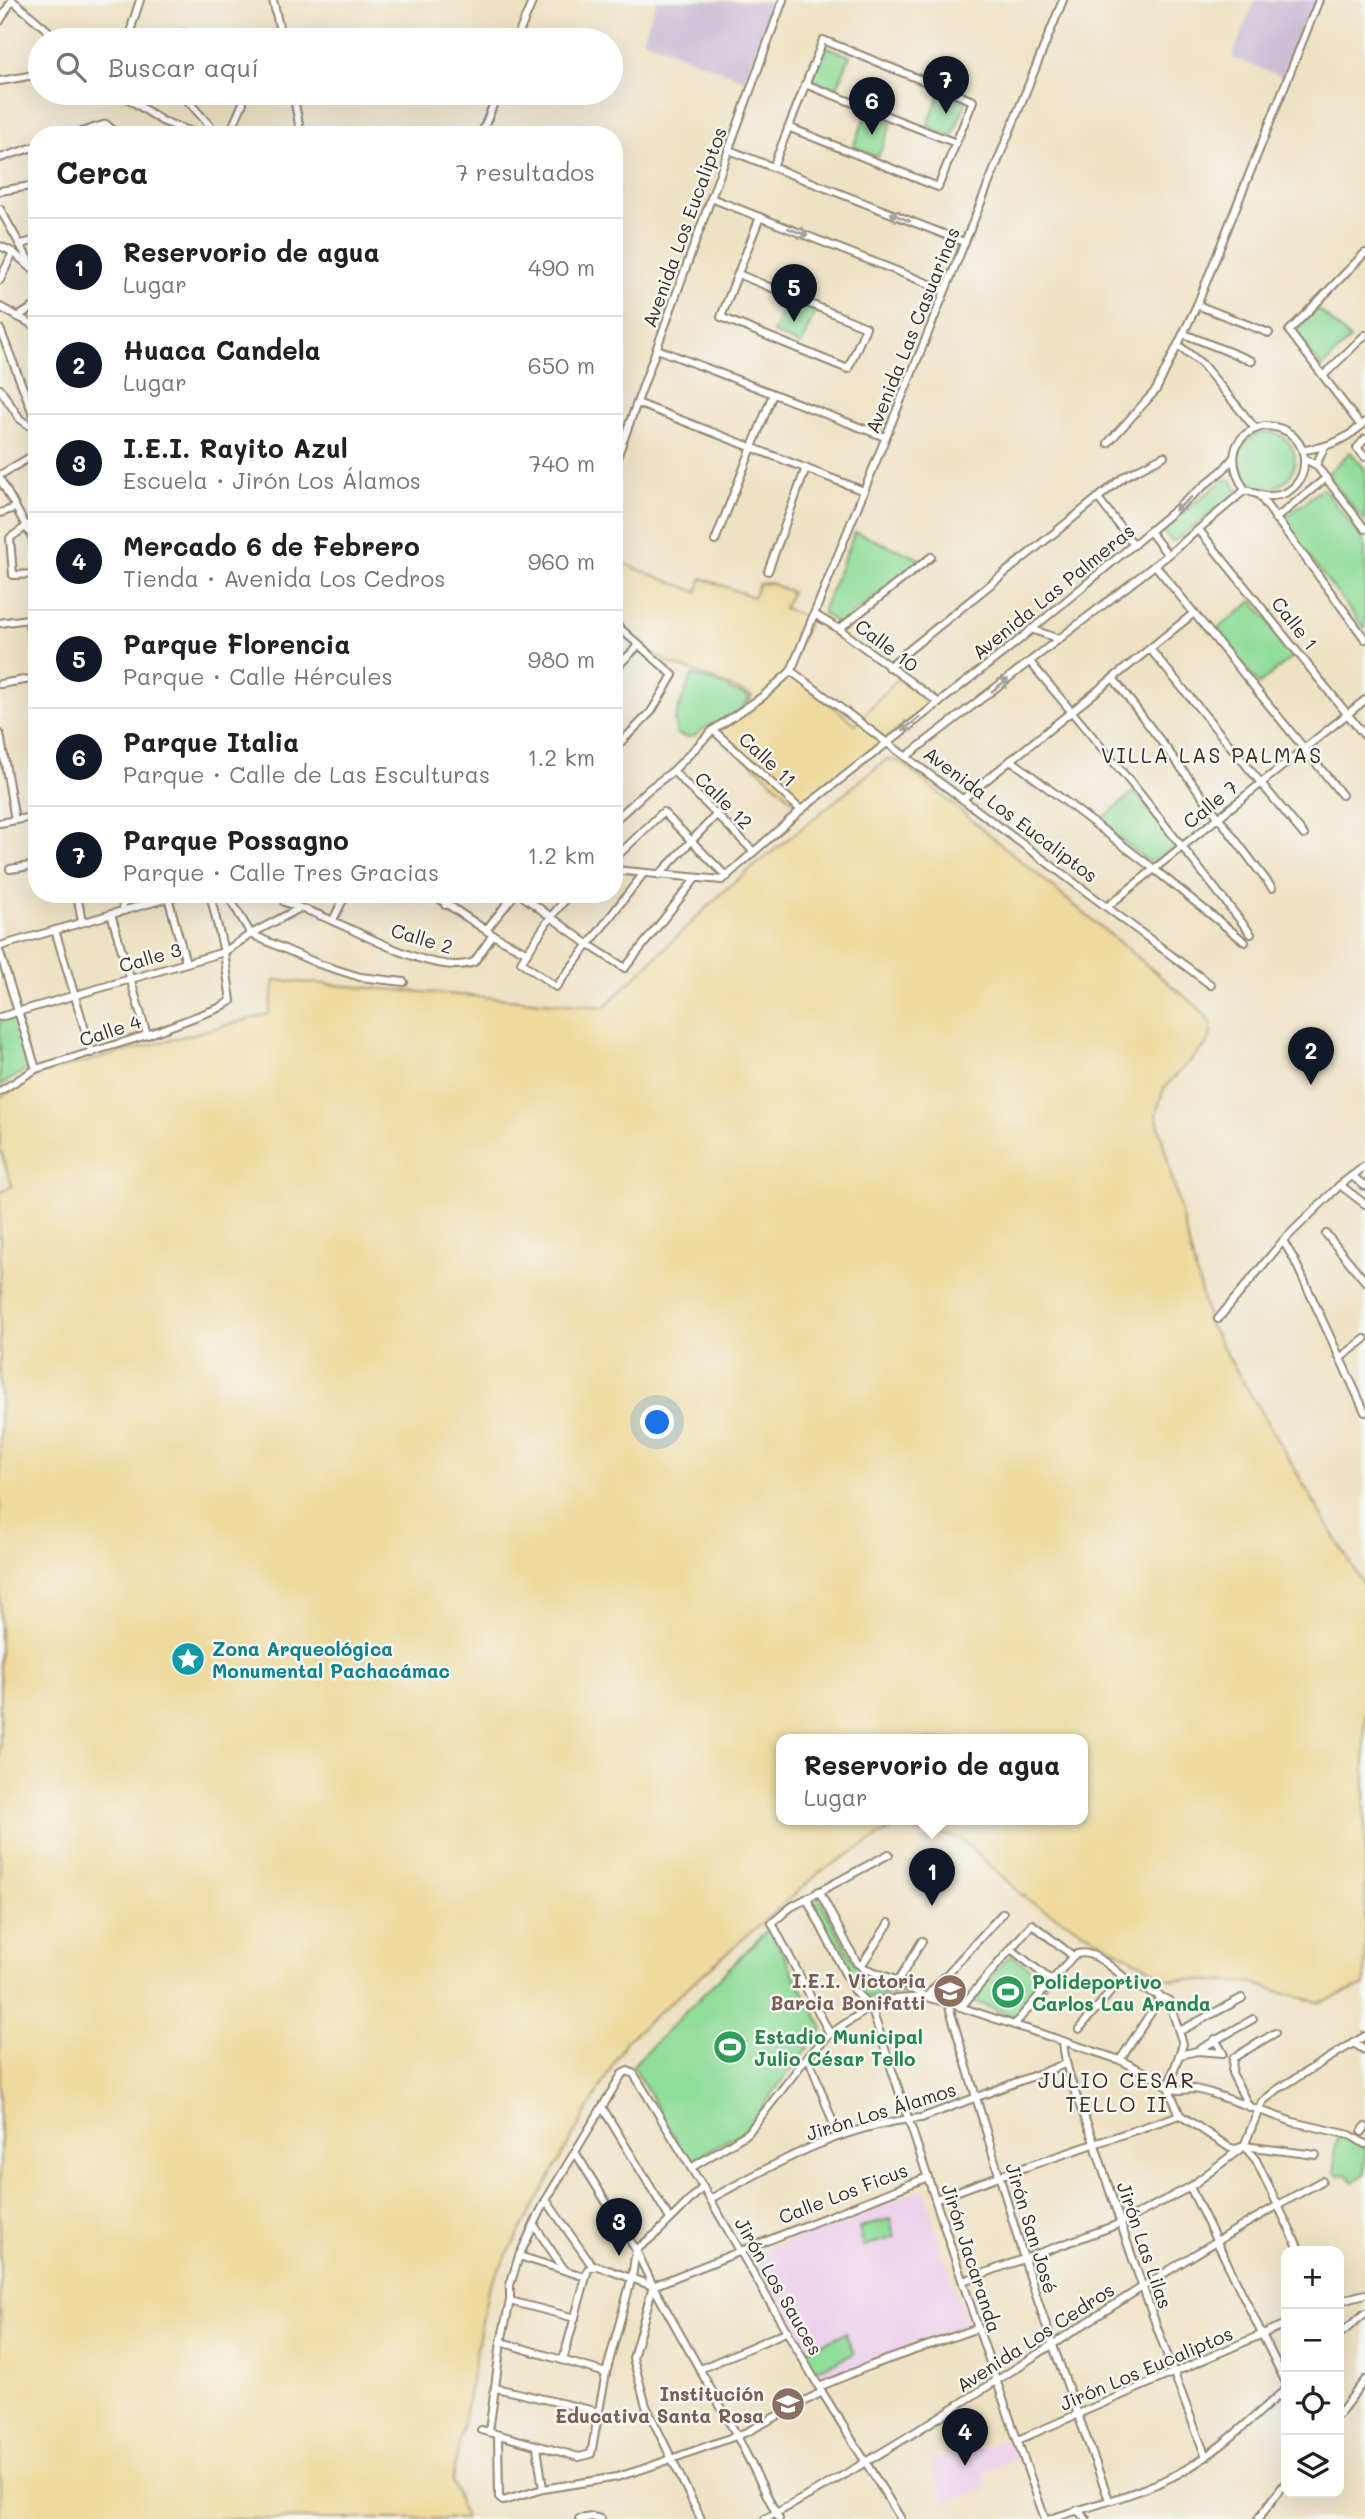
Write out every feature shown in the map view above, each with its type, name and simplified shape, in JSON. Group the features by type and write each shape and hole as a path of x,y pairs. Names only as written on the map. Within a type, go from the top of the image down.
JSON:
{"street":[{"path":"0,21 12,0 45,28"},
{"path":"132,28 140,0"},
{"path":"273,0 279,28"},
{"path":"521,28 533,0"},
{"name":"Avenida Los Eucaliptos","path":"623,441 783,0"},
{"name":"Avenida Las Casuarinas","path":"791,671 1063,0"},
{"path":"1108,443 1156,390 1198,305 1319,0"},
{"path":"773,167 788,127 822,40 974,102 938,187 788,127"},
{"path":"0,81 28,76"},
{"path":"805,84 956,143"},
{"path":"139,105 162,121 176,126"},
{"path":"192,105 210,126"},
{"path":"233,126 242,105"},
{"path":"295,105 299,126"},
{"path":"485,126 493,105"},
{"path":"0,158 28,149"},
{"path":"729,150 964,242"},
{"path":"0,191 28,186"},
{"path":"711,198 945,290"},
{"path":"0,209 28,261"},
{"path":"738,274 866,327 848,369 721,317 760,217"},
{"path":"21,244 28,242"},
{"path":"0,246 28,266"},
{"path":"0,280 13,253"},
{"path":"1303,450 1324,448 1340,441 1363,424 1289,331 1365,253"},
{"path":"1198,305 1269,333"},
{"path":"0,307 28,322"},
{"path":"17,317 28,310"},
{"path":"0,329 28,401"},
{"path":"1184,334 1252,361"},
{"path":"1324,375 1365,335"},
{"path":"1178,345 1202,364 1255,428"},
{"path":"657,349 886,437"},
{"path":"0,389 20,419 28,424"},
{"path":"715,541 772,394"},
{"path":"637,403 864,491"},
{"path":"1274,426 1283,429 1292,434 1303,450 1305,459 1301,478 1295,486 1278,495 1259,495 1245,490 1237,477 1233,458 1240,440 1255,428 1274,426"},
{"path":"1365,439 1357,448 1365,457"},
{"path":"1316,466 1324,448"},
{"path":"888,667 1125,475 1164,456"},
{"name":"Avenida Las Palmeras","path":"725,878 801,810 939,703 1150,532 1224,469 1233,458"},
{"path":"28,459 0,477 28,531"},
{"path":"1305,459 1316,466 1365,529"},
{"path":"768,571 806,468"},
{"path":"1275,519 1326,478"},
{"name":"Avenida Las Palmeras","path":"907,756 1168,555 1245,490"},
{"path":"1259,495 1365,639"},
{"path":"1097,498 1134,545"},
{"path":"0,513 15,508"},
{"path":"28,524 9,538 13,575 28,574"},
{"name":"Calle 1","path":"1199,530 1365,736"},
{"path":"1150,532 1168,555"},
{"path":"839,629 932,556"},
{"path":"1154,565 1342,795"},
{"path":"964,798 1194,613"},
{"name":"Calle 10","path":"814,614 839,629 939,703"},
{"path":"0,623 27,618 28,623"},
{"path":"1031,629 1059,639"},
{"path":"623,631 673,675 651,712 623,740"},
{"path":"623,661 639,646"},
{"path":"1150,649 1304,835"},
{"path":"1030,662 1251,934"},
{"path":"623,813 673,771 713,730 762,697 791,671"},
{"name":"Avenida Los Eucaliptos","path":"791,671 1211,985"},
{"path":"1113,678 1272,888"},
{"path":"0,684 28,679"},
{"name":"Calle 7","path":"1108,906 1365,700"},
{"name":"Calle 11","path":"713,730 801,810"},
{"path":"0,734 15,820"},
{"path":"1011,760 1245,942"},
{"name":"Calle 12","path":"673,771 753,851"},
{"path":"623,850 663,812 725,878"},
{"path":"659,875 717,814"},
{"path":"0,823 28,818"},
{"path":"9,869 28,866"},
{"path":"623,871 725,878"},
{"path":"623,901 643,874"},
{"path":"529,903 625,968 696,878"},
{"path":"79,903 82,922"},
{"path":"122,903 124,911"},
{"path":"0,946 147,903"},
{"path":"170,903 186,963"},
{"path":"212,903 224,952"},
{"path":"232,903 251,934 320,964 360,977 404,982"},
{"name":"Calle 2","path":"287,903 439,964 454,966 474,962 493,935"},
{"path":"332,920 341,903"},
{"path":"443,903 526,952"},
{"path":"486,930 509,903"},
{"path":"562,903 521,962 556,988 621,903"},
{"name":"Calle 3","path":"0,1017 224,952 300,908"},
{"path":"111,914 147,1035"},
{"path":"55,930 92,1053"},
{"name":"Calle 4","path":"0,1091 36,1069 147,1035 219,1008 231,1000 224,952"},
{"path":"0,953 36,1069"},
{"path":"1218,1319 1283,1241 1340,1185 1365,1166"},
{"path":"1352,1176 1365,1186"},
{"path":"1340,1185 1365,1204"},
{"path":"1326,1234 1365,1281"},
{"path":"1283,1241 1294,1259 1365,1412"},
{"path":"1340,1358 1365,1339"},
{"path":"830,2034 772,1923 791,1906 889,1854"},
{"path":"819,1891 855,1960 861,1966 898,1981 926,1997 1120,2060 1156,2077 1167,2087 1180,2115 1230,2148 1244,2146 1317,2155"},
{"path":"807,1899 854,1992 871,2007"},
{"path":"691,2168 748,2133 808,2056 830,2034 881,2000 926,1997 1003,1913"},
{"path":"861,1966 889,1923"},
{"path":"961,2007 1032,1924 1073,1956"},
{"path":"898,1981 922,1941"},
{"path":"1011,1949 1052,1981"},
{"path":"1014,2025 1073,1956 1088,1953 1136,1986 1169,2001 1182,2044 1167,2087"},
{"path":"1079,2029 1123,1976"},
{"path":"1120,2060 1161,1997"},
{"path":"1180,2031 1242,1997"},
{"name":"Jirón San José","path":"948,2003 1024,2259 1109,2500"},
{"name":"Jirón Jacaranda","path":"871,2007 978,2328 1047,2519"},
{"path":"1197,2051 1253,2019"},
{"path":"1249,2107 1232,2073 1233,2058 1275,2033"},
{"path":"962,2281 1119,2224 1190,2187 1244,2146 1262,2102 1278,2089 1365,2036"},
{"path":"1180,2055 1197,2051 1223,2053 1215,2039"},
{"name":"Jirón Las Lilas","path":"1063,2041 1065,2064 1119,2224 1206,2457"},
{"path":"1353,2043 1365,2050"},
{"path":"808,2056 838,2136"},
{"name":"Jirón Los Álamos","path":"710,2199 805,2149 838,2136 909,2118 920,2118 1065,2064"},
{"name":"Jirón Los Sauces","path":"602,2107 622,2074 628,2071 634,2074 788,2331 820,2390 901,2519"},
{"path":"1167,2087 1179,2090 1195,2089 1258,2111 1350,2135 1365,2144"},
{"path":"670,2219 602,2107 546,2200 519,2256 510,2285 510,2301 501,2342 496,2388 485,2431 579,2457 591,2454 606,2373 632,2277 636,2250 670,2219 703,2187"},
{"path":"936,2199 1180,2115"},
{"path":"1244,2146 1256,2160 1298,2246"},
{"path":"575,2152 636,2250 778,2516"},
{"name":"Calle Los Ficus","path":"653,2286 928,2177"},
{"name":"Avenida Los Cedros","path":"765,2519 778,2516 946,2413 1052,2343 1322,2181"},
{"path":"1190,2187 1281,2373"},
{"path":"546,2200 593,2267"},
{"path":"534,2225 564,2269"},
{"path":"519,2256 586,2277"},
{"path":"563,2360 589,2269 597,2266 653,2286"},
{"path":"653,2286 633,2358 646,2406 701,2519"},
{"path":"1344,2300 1365,2294"},
{"path":"510,2301 575,2318"},
{"path":"1344,2331 1365,2313"},
{"name":"Jirón Los Eucaliptos","path":"1018,2440 1281,2326"},
{"path":"498,2435 500,2500 543,2489 617,2477 747,2432 820,2390 872,2365 978,2328"},
{"path":"700,2369 788,2331"},
{"path":"501,2342 606,2373"},
{"path":"1344,2407 1365,2380"},
{"path":"496,2388 599,2412"},
{"path":"1047,2519 1109,2500 1179,2473 1206,2457 1281,2393"},
{"path":"537,2447 543,2489"},
{"path":"1258,2519 1281,2489"},
{"path":"1077,2510 1086,2519"},
{"path":"579,2519 601,2519"}],"shaded area":[{"path":"657,0 773,2 745,80 643,39"},
{"path":"1255,0 1317,0 1285,78 1232,57"},
{"path":"923,2189 958,2300 970,2328 817,2381 749,2255"},
{"path":"1008,2438 1016,2459 984,2472 988,2489 945,2503 930,2461 976,2444 978,2449"}],"green space":[{"path":"825,46 850,56 836,90 811,80"},
{"path":"941,92 966,102 952,137 927,126"},
{"path":"867,113 892,123 878,157 853,147"},
{"path":"788,298 816,310 801,345 773,333"},
{"path":"1317,308 1350,339 1322,368 1294,331"},
{"path":"1262,432 1272,432 1287,440 1293,449 1293,471 1287,480 1272,488 1262,488 1244,476 1239,465 1239,455 1251,437"},
{"path":"1350,452 1365,469 1365,522 1327,474"},
{"path":"1225,479 1231,480 1238,490 1237,494 1175,541 1171,541 1162,531 1163,527"},
{"path":"1323,488 1365,542 1365,629 1281,521"},
{"path":"855,532 921,559 841,624 837,624 823,613 823,609"},
{"path":"1253,601 1296,654 1259,684 1215,631"},
{"path":"692,675 727,686 730,690 750,697 735,713 694,736 685,737 677,734 674,721"},
{"path":"1134,791 1176,845 1153,865 1099,823"},
{"path":"17,1017 31,1067 0,1086 0,1022"},
{"path":"817,1896 856,1964 914,1993 866,1998 861,1995 810,1901"},
{"name":"Estadio Municipal Julio César Tello","path":"769,1928 823,2028 744,2131 692,2160 687,2159 633,2065"},
{"name":"Polideportivo Carlos Lau Aranda","path":"1011,1954 1045,1980 1046,1984 1016,2017 970,2000"},
{"path":"1342,2136 1365,2147 1365,2174 1353,2182 1348,2175 1335,2172 1334,2154 1338,2137"},
{"path":"890,2219 895,2237 864,2246 859,2228"},
{"path":"845,2333 854,2354 813,2371 804,2351"}],"sand":[{"path":"623,563 697,592 702,578 753,597 759,584 770,583 791,592 784,608 810,619 792,660 790,674 856,724 897,679 933,703 804,804 798,805 717,731 746,708 752,696 668,663 644,646 623,626"},
{"path":"887,759 900,761 1200,1009 1211,1022 1211,1034 1206,1045 1164,1088 1156,1114 1209,1324 1365,1588 1365,1985 1319,2003 1252,1983 1169,1979 1029,1901 960,1838 895,1827 820,1872 626,2041 488,2289 452,2481 465,2519 0,2519 0,1193 12,1186 0,1148 0,1098 39,1074 269,1014 275,980 604,1007 725,890"}],"place":[{"name":"Parque Possagno","path":"946,114"},
{"name":"Parque Italia","path":"872,135"},
{"name":"Parque Florencia","path":"794,322"},
{"name":"Huaca Candela","path":"1311,1085"},
{"name":"Zona Arqueológica Monumental Pachacámac","path":"188,1659"},
{"name":"Reservorio de agua","path":"932,1906"},
{"name":"I.E.I. Victoria Barcia Bonifatti","path":"950,1991"},
{"name":"Polideportivo Carlos Lau Aranda","path":"1008,1992"},
{"name":"Estadio Municipal Julio César Tello","path":"730,2047"},
{"name":"I.E.I. Rayito Azul","path":"619,2256"},
{"name":"Institución Educativa Santa Rosa","path":"788,2404"},
{"name":"Mercado 6 de Febrero","path":"965,2466"}],"district":[{"name":"VILLA LAS PALMAS","path":"1212,754"},
{"name":"JULIO CESAR TELLO II","path":"1117,2091"}]}
